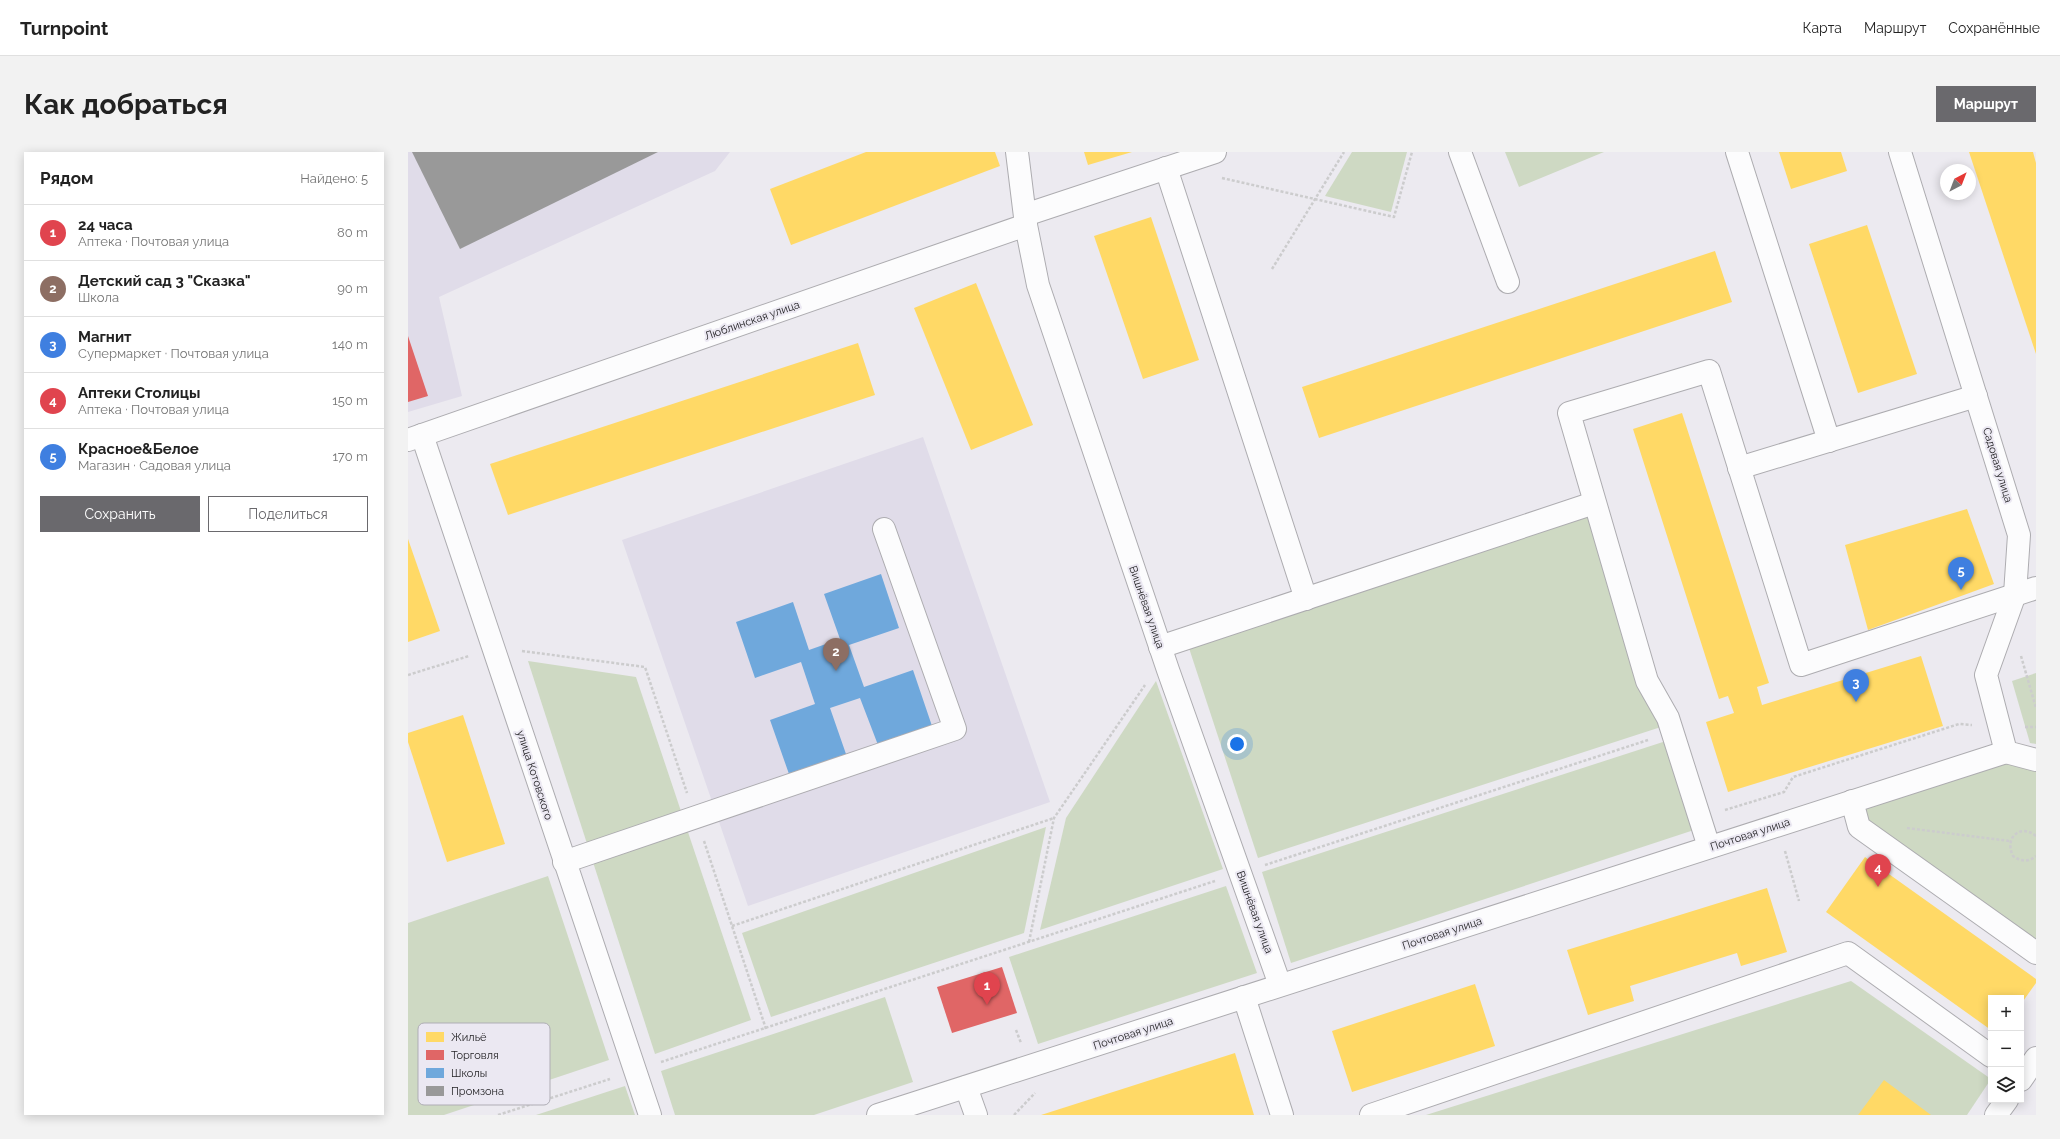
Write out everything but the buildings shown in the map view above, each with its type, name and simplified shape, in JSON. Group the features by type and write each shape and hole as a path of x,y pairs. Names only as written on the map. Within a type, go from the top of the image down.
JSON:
{"street":[{"path":"1017,152 1026,220"},
{"name":"Люблинская улица","path":"415,438 1026,220 1166,168 1215,152"},
{"path":"1460,152 1508,282"},
{"path":"1737,152 1828,441"},
{"name":"Садовая улица","path":"1900,152 1976,396 2028,533 2011,603 1986,675 2006,752"},
{"path":"1166,168 1306,599"},
{"name":"Вишнёвая улица","path":"1026,220 1038,285 1162,652 1280,985"},
{"path":"1709,847 1668,718 1646,682 1569,413 1709,371 1801,665 2011,603 2036,588"},
{"path":"1739,468 1976,396"},
{"name":"улица Котовского","path":"415,438 493,648 650,1115"},
{"path":"1162,652 1306,599 1594,503"},
{"path":"564,862 695,816 955,729 884,528"},
{"path":"2006,752 2036,760"},
{"name":"Почтовая улица","path":"878,1115 2006,752"},
{"path":"1852,802 1859,827 2036,953"},
{"path":"1371,1115 1848,953 1988,1054"},
{"path":"1244,997 1282,1115"},
{"path":"2024,1075 2036,1058"},
{"path":"966,1087 976,1115"},
{"path":"1996,1115 2005,1103"}],"path":[{"path":"1272,269 1344,152"},
{"path":"1216,177 1394,217 1412,152"},
{"path":"2011,603 2036,708"},
{"path":"408,675 493,648 645,667 766,1029"},
{"path":"1029,942 1054,818 1162,652"},
{"path":"1700,817 1784,792 1793,777 1959,724 2000,728"},
{"path":"550,1098 766,1029 1672,732"},
{"path":"732,926 1054,818"},
{"path":"1882,843 1895,826 2010,842"},
{"path":"2036,836 2031,832 2021,831 2016,833 2010,842 2011,851 2017,859 2026,861 2036,856"},
{"path":"1014,1115 1038,1090"},
{"path":"498,1115 528,1105"}],"shaded area":[{"path":"408,152 730,152 715,171 439,297 462,396 408,412"},
{"path":"923,437 1050,802 748,906 622,540"}],"green space":[{"path":"1352,152 1407,152 1391,212 1325,196"},
{"path":"1505,152 1604,152 1519,187"},
{"path":"1588,513 1664,726 1258,858 1187,642"},
{"path":"528,661 636,677 751,1020 655,1054"},
{"path":"2036,673 2036,744 2030,743 2012,681"},
{"path":"1156,681 1223,869 1040,930 1066,818"},
{"path":"1666,741 1694,830 1291,963 1262,872"},
{"path":"2006,762 2036,769 2036,943 1867,823 1863,808"},
{"path":"1046,827 1024,933 771,1017 742,933"},
{"path":"548,876 609,1060 550,1080 550,1023 418,1023 418,1105 474,1105 444,1115 408,1115 408,923"},
{"path":"1226,886 1257,973 1038,1044 1009,957"},
{"path":"1851,981 1988,1077 1988,1084 1967,1115 1426,1115"},
{"path":"885,997 913,1082 814,1115 675,1115 661,1071"},
{"path":"625,1086 635,1115 536,1115"}],"place":[{"name":"Красное&Белое","path":"1961,590"},
{"name":"Детский сад 3 \"Сказка\"","path":"836,671"},
{"name":"Магнит","path":"1856,702"},
{"name":"Аптеки Столицы","path":"1878,887"},
{"name":"24 часа","path":"987,1005"}]}
